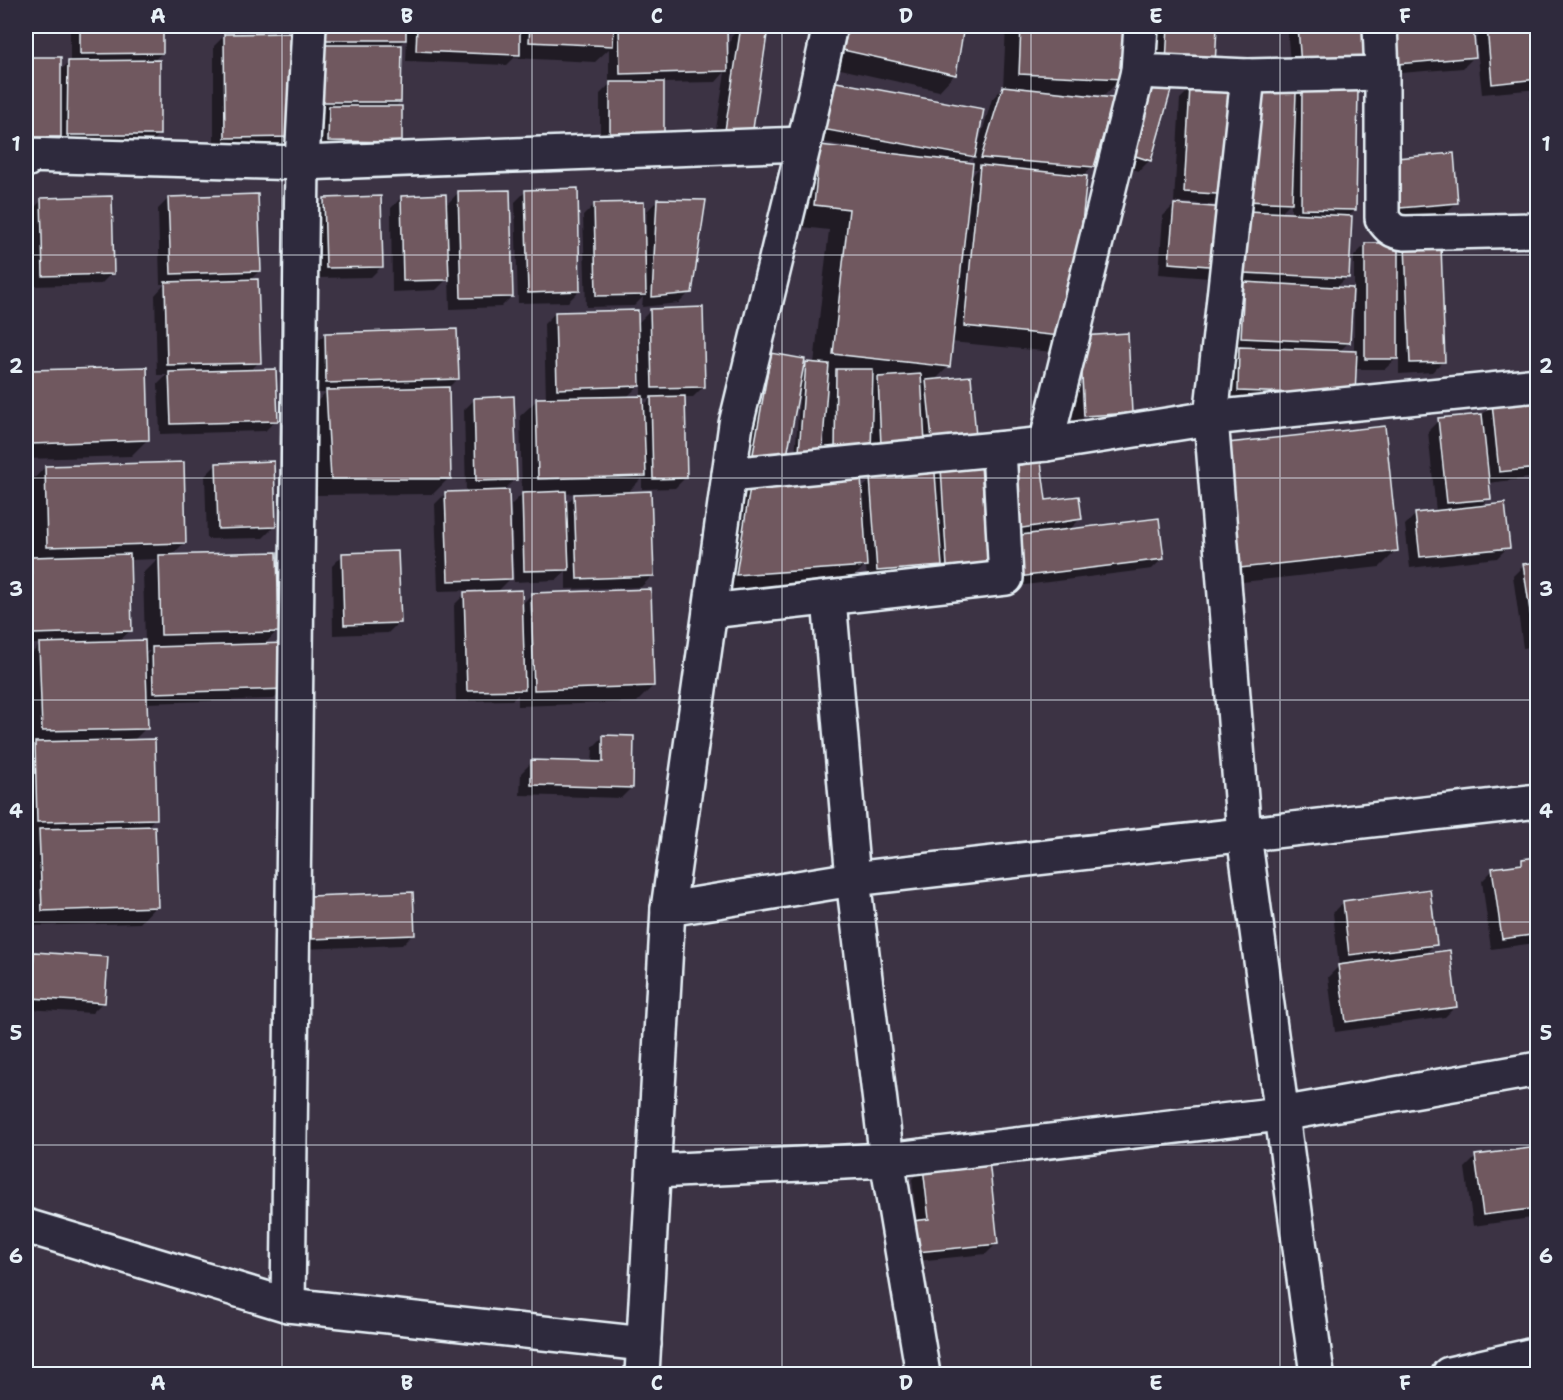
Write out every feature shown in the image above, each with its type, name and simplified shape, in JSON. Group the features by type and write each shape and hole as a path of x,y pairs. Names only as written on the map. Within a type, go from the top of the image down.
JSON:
{"street":[{"path":"288,1305 302,163 309,26"},
{"path":"26,1226 288,1305 643,1359 669,909 736,424 804,144 830,26"},
{"path":"1046,444 1138,71 1141,26"},
{"path":"1380,26 1382,218 1388,226 1395,232 1405,233 1538,230"},
{"path":"1138,71 1248,76 1382,73"},
{"path":"1248,76 1211,418 1244,835 1317,1374"},
{"path":"26,160 26,155 302,163 804,144"},
{"path":"729,475 1046,444 1211,418 1538,385"},
{"path":"710,611 1006,578 999,449"},
{"path":"829,599 854,879 887,1160 922,1374"},
{"path":"669,909 854,879 1538,801"},
{"path":"655,1171 887,1160 1281,1114 1538,1069"},
{"path":"1449,1374 1538,1354"}],"building":[{"path":"80,26 163,26 163,53 80,54"},
{"path":"320,26 406,26 406,40 320,40"},
{"path":"417,26 520,26 520,55 416,51"},
{"path":"530,26 614,26 613,46 529,42"},
{"path":"619,26 727,26 728,71 620,74"},
{"path":"741,26 768,28 751,142 724,137"},
{"path":"849,26 964,26 956,75 843,50"},
{"path":"1021,26 1125,26 1123,79 1019,74"},
{"path":"1168,26 1217,26 1215,66 1166,63"},
{"path":"1298,26 1370,26 1372,60 1301,66"},
{"path":"1395,26 1473,26 1476,57 1398,64"},
{"path":"1538,26 1538,79 1492,84 1487,27"},
{"path":"292,33 293,137 225,138 224,34"},
{"path":"320,45 402,45 401,102 320,102"},
{"path":"26,57 61,57 61,137 26,137"},
{"path":"160,60 160,135 67,135 68,61"},
{"path":"1143,79 1172,87 1151,161 1123,152"},
{"path":"831,81 984,109 975,157 822,129"},
{"path":"610,82 664,82 664,143 610,143"},
{"path":"1003,86 1114,98 1094,167 981,158"},
{"path":"1190,87 1240,90 1233,195 1184,192"},
{"path":"1302,87 1358,88 1356,210 1301,209"},
{"path":"1251,92 1296,93 1292,203 1247,201"},
{"path":"329,106 402,106 402,142 328,141"},
{"path":"820,145 973,163 950,367 833,354 849,209 814,205"},
{"path":"1454,153 1458,203 1400,208 1396,158"},
{"path":"980,165 1087,176 1070,337 964,326"},
{"path":"578,188 580,291 528,293 525,190"},
{"path":"510,190 513,297 461,298 458,191"},
{"path":"258,194 261,271 171,274 168,197"},
{"path":"446,194 449,280 403,281 401,196"},
{"path":"112,196 114,274 43,276 41,198"},
{"path":"381,196 383,267 326,268 324,198"},
{"path":"657,199 706,200 692,293 652,297"},
{"path":"644,202 646,295 596,296 594,203"},
{"path":"1174,204 1227,208 1222,267 1169,263"},
{"path":"1247,211 1352,216 1349,278 1244,273"},
{"path":"1365,243 1398,243 1398,359 1365,359"},
{"path":"1441,245 1445,362 1410,363 1405,246"},
{"path":"258,279 261,363 167,365 165,282"},
{"path":"1244,282 1353,288 1350,343 1241,338"},
{"path":"703,307 705,387 652,388 650,309"},
{"path":"638,310 640,386 557,389 555,312"},
{"path":"457,329 459,379 326,383 325,333"},
{"path":"1128,333 1132,413 1084,416 1080,336"},
{"path":"1239,347 1357,351 1355,395 1238,391"},
{"path":"771,353 805,359 786,461 753,454"},
{"path":"806,362 829,364 822,453 799,452"},
{"path":"147,367 149,440 31,444 29,370"},
{"path":"276,369 278,421 171,424 169,372"},
{"path":"836,369 873,369 871,454 835,453"},
{"path":"921,374 925,443 881,446 878,377"},
{"path":"971,376 976,437 932,440 926,380"},
{"path":"449,387 451,479 331,479 326,390"},
{"path":"514,396 517,480 476,481 474,398"},
{"path":"643,396 646,476 538,479 536,398"},
{"path":"685,396 687,478 653,479 651,397"},
{"path":"1538,398 1538,468 1499,472 1492,403"},
{"path":"1482,414 1491,499 1447,503 1438,418"},
{"path":"1385,426 1398,551 1231,569 1218,444"},
{"path":"274,461 276,527 218,529 216,463"},
{"path":"184,462 186,543 47,547 45,466"},
{"path":"1041,462 1046,500 1079,496 1082,519 1016,529 1008,467"},
{"path":"981,465 988,564 947,567 941,468"},
{"path":"935,473 942,566 877,571 870,478"},
{"path":"861,476 867,566 736,575 751,481"},
{"path":"509,490 512,579 448,581 445,492"},
{"path":"566,491 569,570 524,571 522,493"},
{"path":"651,491 654,576 577,579 574,494"},
{"path":"1505,503 1510,548 1420,557 1415,513"},
{"path":"1159,518 1164,559 1018,577 1013,536"},
{"path":"398,551 401,623 344,625 342,553"},
{"path":"277,552 279,632 161,635 159,555"},
{"path":"130,554 132,631 33,634 31,557"},
{"path":"1538,562 1538,637 1534,638 1523,564"},
{"path":"651,589 654,686 534,690 531,593"},
{"path":"522,590 525,690 467,691 464,592"},
{"path":"145,640 148,729 42,731 39,643"},
{"path":"285,643 286,689 153,693 152,647"},
{"path":"603,735 634,736 633,788 531,785 531,760 603,762"},
{"path":"155,739 157,819 37,822 35,742"},
{"path":"155,826 158,907 42,911 39,829"},
{"path":"1537,857 1538,934 1502,939 1492,868 1522,864 1522,859"},
{"path":"1430,889 1437,945 1349,955 1343,901"},
{"path":"413,892 415,935 311,939 310,896"},
{"path":"1450,950 1457,1007 1346,1022 1338,965"},
{"path":"34,952 108,957 105,1003 31,998"},
{"path":"1538,1147 1538,1208 1483,1215 1475,1155"},
{"path":"988,1151 998,1244 907,1253 904,1222 929,1219 923,1167"}]}
